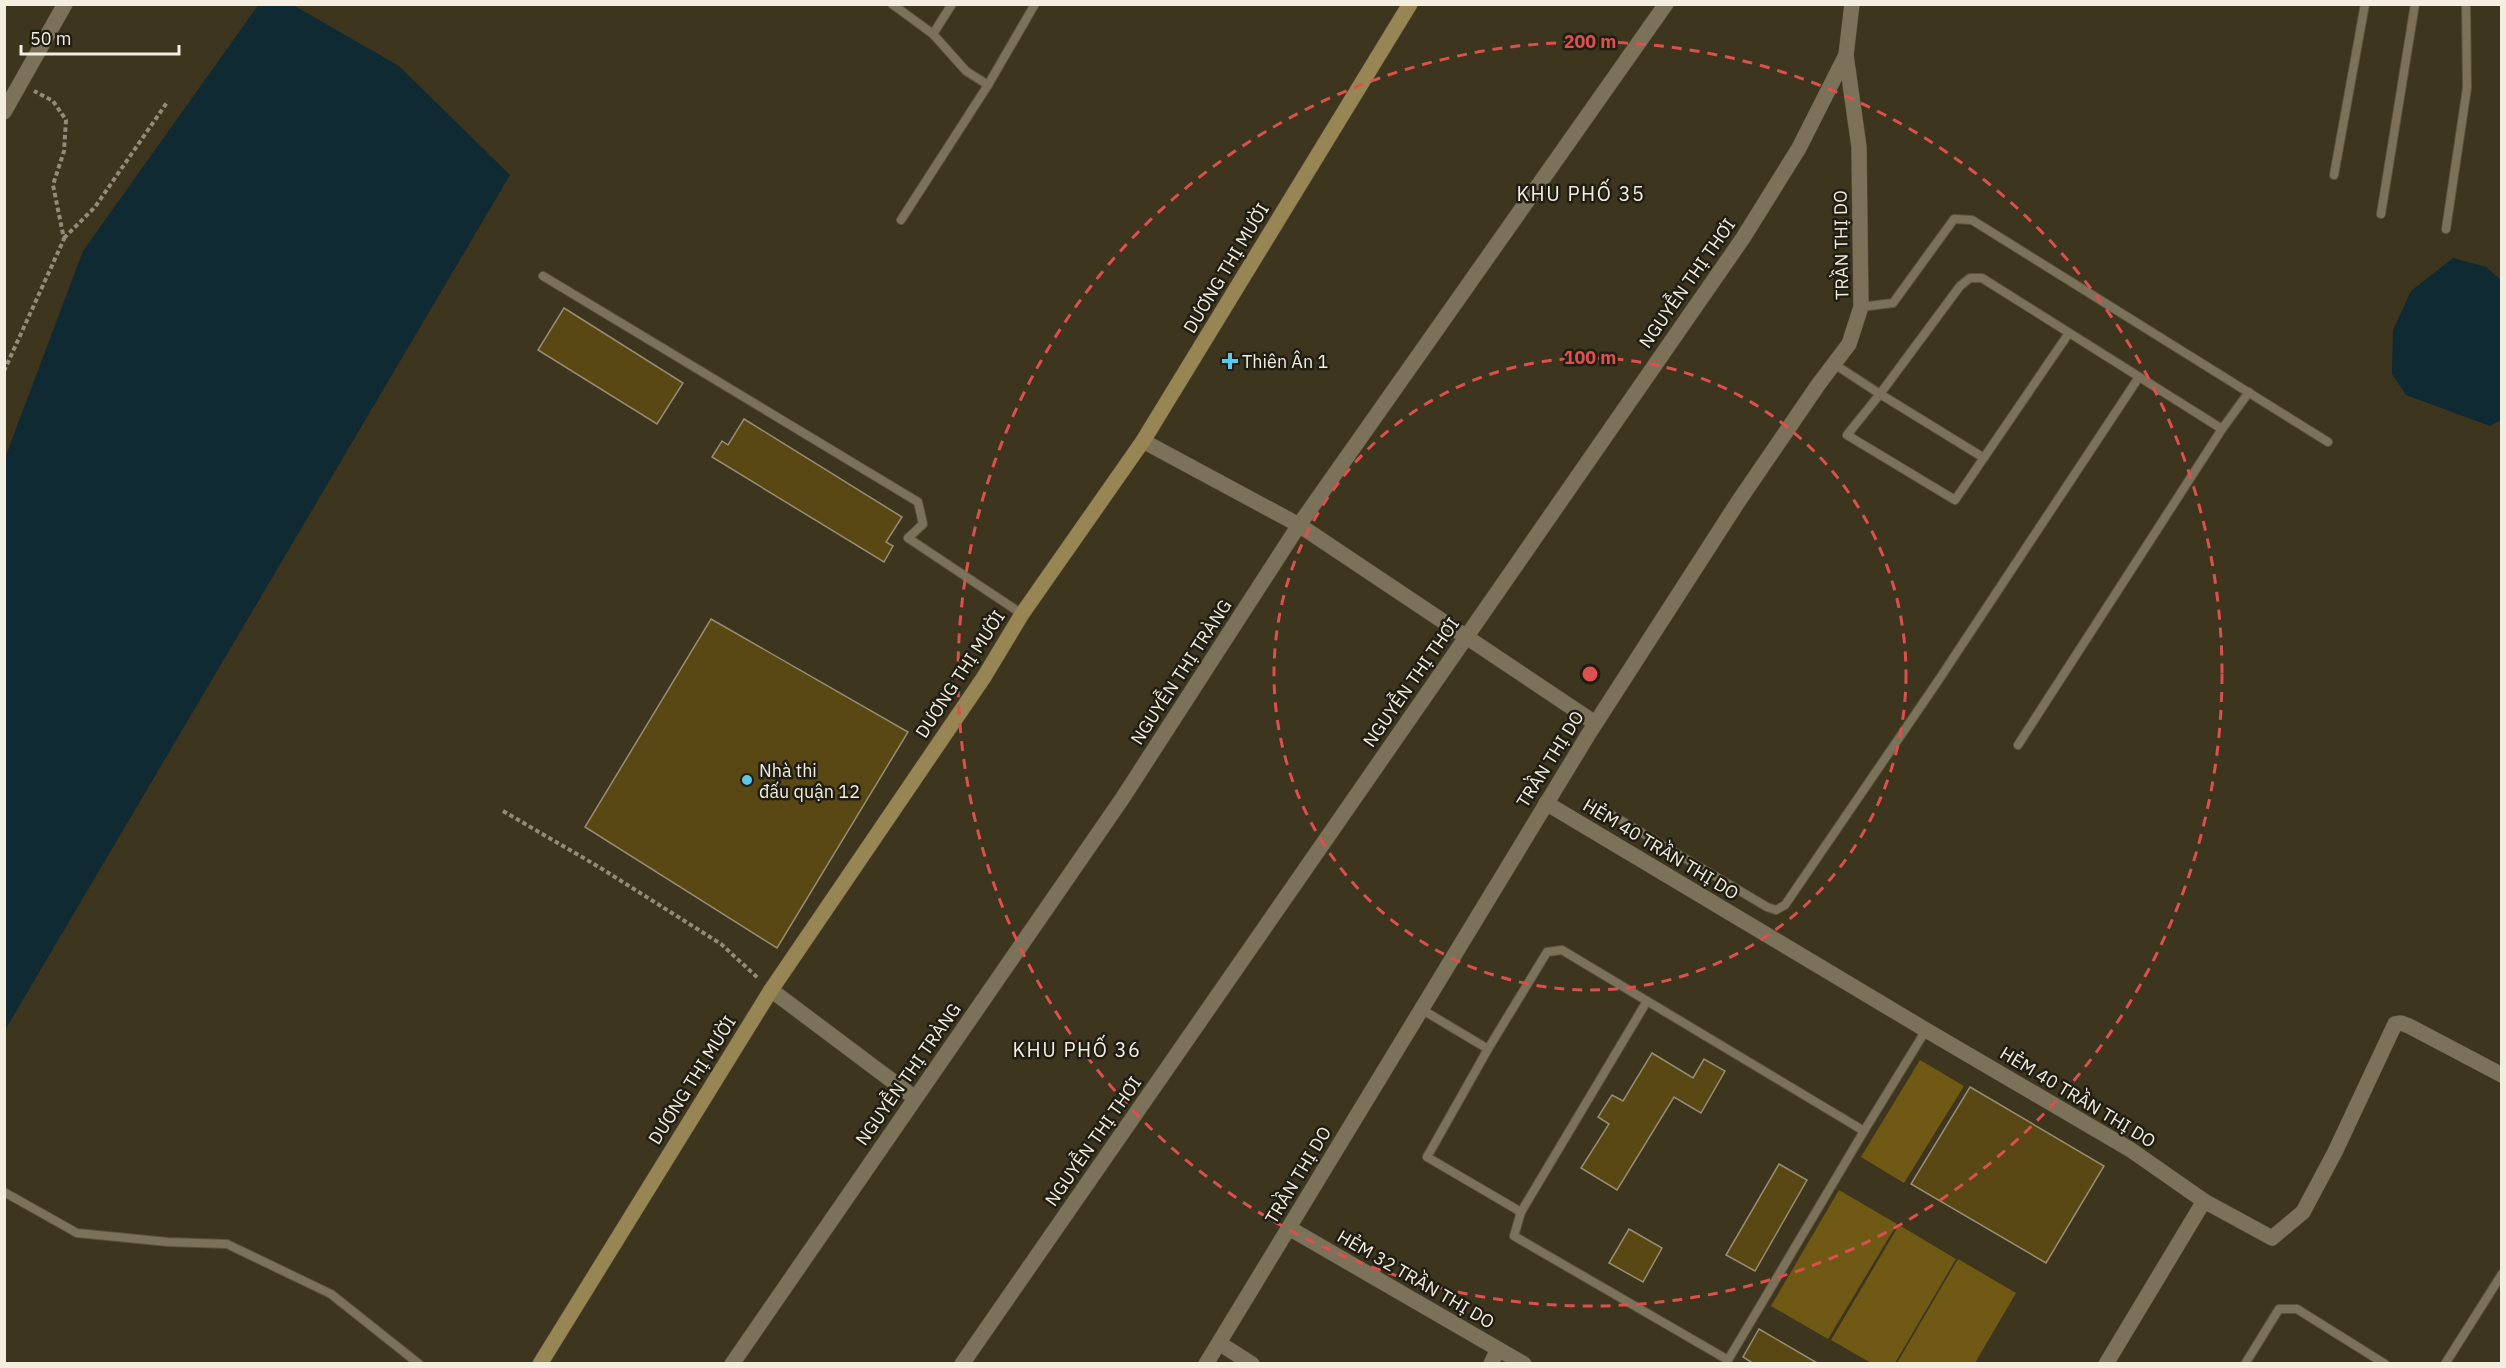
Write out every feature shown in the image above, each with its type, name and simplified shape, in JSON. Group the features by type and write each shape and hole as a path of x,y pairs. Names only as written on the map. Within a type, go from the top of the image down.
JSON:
{"street":[{"path":"4,112 64,4"},
{"name":"DƯƠNG THỊ MƯỜI","path":"540,1364 771,990 984,677 1022,614 1143,441 1410,4"},
{"name":"NGUYỄN THỊ TRÀNG","path":"732,1364 1122,799 1299,525 1666,4"},
{"name":"NGUYỄN THỊ THƠI","path":"962,1364 1743,238 1799,148 1846,55 1852,4"},
{"name":"TRẦN THỊ DO","path":"1206,1364 1595,723 1738,502 1849,344 1861,307 1858,147 1846,55"},
{"path":"1143,441 1299,525 1467,635 1595,723"},
{"name":"HẺM 40 TRẦN THỊ DO","path":"1546,803 2131,1150 2204,1201 2272,1238 2303,1212 2335,1152 2395,1024 2398,1023 2502,1075"},
{"path":"771,990 915,1098"},
{"path":"2106,1364 2204,1201"},
{"name":"HẺM 32 TRẦN THỊ DO","path":"1288,1228 1524,1364"},
{"path":"1219,1343 1251,1364"},
{"path":"1491,1364 1498,1349"}],"lane":[{"path":"892,4 933,34 966,71 988,85"},
{"path":"933,34 952,4"},
{"path":"901,220 988,85 1035,4"},
{"path":"2334,175 2365,4"},
{"path":"2380,214 2415,4"},
{"path":"2446,229 2467,88 2466,4"},
{"path":"1861,307 1893,303 1954,219 1972,220 2328,442"},
{"path":"543,276 918,502 923,524 908,538 1022,614"},
{"path":"2069,333 1955,500 1848,435 1960,286 1970,278 1982,278 2222,429"},
{"path":"1834,364 1984,458"},
{"path":"1590,802 1767,907 1776,910 1785,905 1941,678 2139,377"},
{"path":"2018,745 2248,392"},
{"path":"1521,1212 1428,1157 1488,1048 1547,952 1562,950 1864,1131"},
{"path":"1647,1001 1521,1212 1514,1236 1728,1360 1926,1030"},
{"path":"1421,1009 1488,1048"},
{"path":"4,1192 76,1233 168,1242 227,1244 331,1294 419,1364"},
{"path":"2445,1364 2500,1279"},
{"path":"2244,1364 2279,1309 2297,1309 2385,1364"}],"path":[{"path":"21,84 53,101 66,120 64,151 53,185 64,239"},
{"path":"4,371 64,239 95,207 168,101"},
{"path":"503,811 721,944 771,990"}],"shaded area":[{"path":"1920,1060 1964,1086 1904,1183 1861,1157"},
{"path":"1839,1190 1897,1224 1828,1339 1771,1306"},
{"path":"1899,1225 1956,1259 1895,1363 1871,1363 1831,1340"},
{"path":"1958,1259 2016,1293 1975,1363 1897,1363"}],"water":[{"path":"259,4 293,5 399,66 510,175 5,1030 5,458 83,251"},
{"path":"2453,258 2486,267 2501,280 2501,420 2490,426 2406,395 2392,374 2393,330 2411,291"}],"building":[{"path":"564,308 683,383 657,424 538,350"},
{"path":"744,419 902,517 886,542 893,546 884,562 712,457 722,441 728,445"},
{"name":"Nhà thi đấu quận 12","path":"711,619 908,732 777,948 585,827"},
{"path":"1652,1053 1693,1078 1704,1059 1725,1071 1701,1113 1674,1097 1617,1190 1581,1168 1609,1124 1598,1117 1612,1095 1623,1101"},
{"path":"1970,1087 2104,1166 2046,1263 1911,1184"},
{"path":"1779,1164 1807,1180 1755,1271 1726,1255"},
{"path":"1629,1229 1662,1248 1643,1282 1609,1263"},
{"path":"1759,1329 1819,1364 1754,1364 1743,1357"}],"place":[{"name":"Thiên Ân 1","path":"1230,361"},
{"name":"Nhà thi đấu quận 12","path":"747,780"}],"district":[{"name":"KHU PHỐ 35","path":"1581,193"},
{"name":"KHU PHỐ 36","path":"1077,1049"}]}
